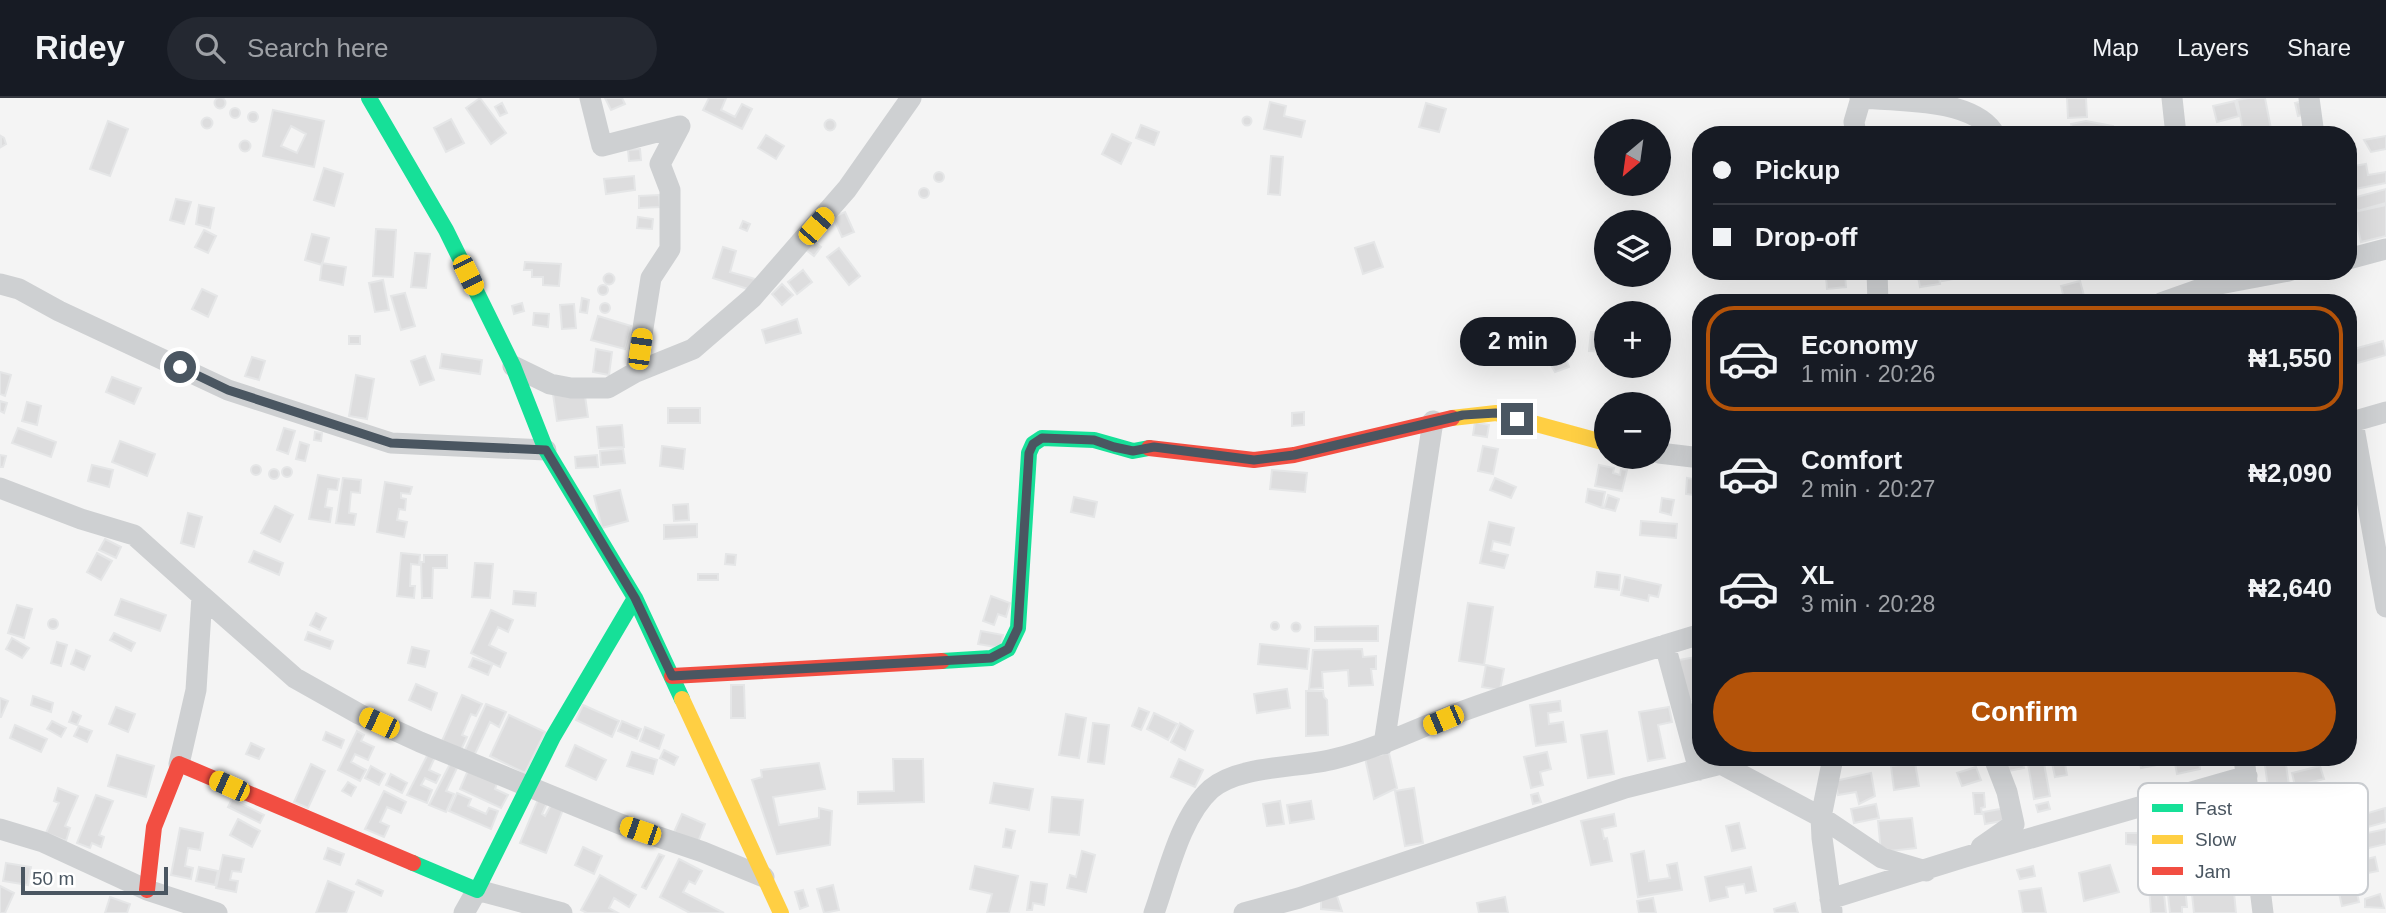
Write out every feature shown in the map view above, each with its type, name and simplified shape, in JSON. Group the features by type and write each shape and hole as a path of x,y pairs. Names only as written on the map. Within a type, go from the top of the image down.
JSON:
{"street":[{"path":"369,98 446,230 513,366 546,450 635,598 781,913"},
{"path":"590,98 602,146 680,126 660,164 670,190 670,249 650,278 636,372"},
{"path":"513,366 550,384 571,388 608,388 636,372 693,349 752,298 847,189 911,98"},
{"path":"1855,126 1860,98 1941,105 1979,118 1988,126"},
{"path":"2172,98 2175,126"},
{"path":"2309,98 2313,126"},
{"path":"2357,256 2386,248"},
{"path":"2178,294 2203,280"},
{"path":"0,285 19,289 228,390 391,443 546,450"},
{"path":"2357,420 2386,412"},
{"path":"672,676 991,658 1008,649 1018,628 1029,453 1033,444 1042,438 1094,440 1133,451 1154,447 1254,460 1294,455 1463,415 1496,413 1594,440"},
{"path":"1384,744 1433,421"},
{"path":"1671,454 1692,457"},
{"path":"2357,454 2386,607"},
{"path":"0,488 81,519 134,535 295,678 359,713 420,742 620,824 703,852 764,877"},
{"path":"146,890 154,827 179,764 196,690 202,596"},
{"path":"464,913 553,737 635,598"},
{"path":"1154,913 1196,803 1214,786 1238,776 1333,760 1384,744 1462,711 1692,637"},
{"path":"1665,645 1692,743"},
{"path":"179,764 477,890 562,913"},
{"path":"1244,913 1299,898 1625,788 1710,766"},
{"path":"1737,766 1882,858 1926,871"},
{"path":"1831,766 1821,817 1831,906 1965,857 2138,802"},
{"path":"1965,857 2014,824 2007,792 1997,766"},
{"path":"2196,783 2246,767"},
{"path":"0,829 43,842 146,890 217,913"},
{"path":"2261,895 2263,913"}],"building":[{"path":"220,98 224,99 224,107 220,108 216,107 215,103 216,99"},
{"path":"480,98 506,133 491,144 466,108"},
{"path":"605,98 622,98 625,104 611,110"},
{"path":"709,98 726,98 721,110 735,117 742,104 752,109 742,129 703,110"},
{"path":"2067,98 2086,98 2087,117 2068,118"},
{"path":"2265,98 2270,126 2242,126 2237,100"},
{"path":"2235,101 2239,116 2217,122 2213,106"},
{"path":"2303,101 2306,114 2298,116 2295,103"},
{"path":"1270,102 1286,106 1284,116 1305,121 1301,137 1264,129"},
{"path":"502,103 507,113 500,116 495,107"},
{"path":"1426,103 1446,109 1439,132 1419,127"},
{"path":"235,108 239,109 239,117 235,118 231,117 230,113 231,109"},
{"path":"273,110 324,121 314,167 263,156","holes":["291,126 306,134 297,153 281,146"]},
{"path":"253,112 257,113 257,121 253,122 249,121 248,117 249,113"},
{"path":"1247,116 1252,121 1247,126 1242,121"},
{"path":"207,118 211,119 211,127 207,128 203,127 202,123 203,119"},
{"path":"451,119 464,143 446,152 434,128"},
{"path":"830,120 834,121 834,129 830,130 826,129 825,125 826,121"},
{"path":"108,121 128,129 110,176 90,169"},
{"path":"2086,121 2113,126 2071,126"},
{"path":"1141,125 1159,132 1154,145 1136,138"},
{"path":"1112,134 1131,143 1121,164 1102,154"},
{"path":"766,135 784,146 776,159 758,148"},
{"path":"1,136 6,144 1,147"},
{"path":"2386,136 2386,149 2371,152 2364,140"},
{"path":"245,141 249,142 249,150 245,151 241,150 240,146 241,142"},
{"path":"640,149 641,160 629,161 628,150"},
{"path":"1271,156 1283,157 1280,195 1268,194"},
{"path":"2366,164 2368,175 2386,172 2386,183 2357,189 2357,166"},
{"path":"324,168 343,174 334,206 314,200"},
{"path":"939,172 943,173 943,181 939,182 935,181 934,177 935,173"},
{"path":"634,176 635,190 606,194 604,179"},
{"path":"924,188 928,189 928,197 924,198 920,197 919,193 920,189"},
{"path":"2386,189 2386,203 2357,211 2357,197"},
{"path":"659,195 660,207 639,208 639,196"},
{"path":"176,199 191,202 184,224 170,220"},
{"path":"199,205 214,208 210,228 196,224"},
{"path":"2386,205 2386,236 2361,242 2357,211"},
{"path":"845,212 854,232 842,237 833,217"},
{"path":"638,217 653,219 652,229 637,228"},
{"path":"743,221 750,224 747,231 740,228"},
{"path":"376,229 396,230 393,277 373,276"},
{"path":"204,230 216,236 208,253 195,247"},
{"path":"312,234 329,238 322,265 305,260"},
{"path":"813,241 821,247 814,256 806,250"},
{"path":"1374,242 1383,267 1363,274 1355,248"},
{"path":"723,247 736,251 730,272 755,279 751,290 713,278"},
{"path":"839,248 860,276 849,285 827,257"},
{"path":"415,253 430,254 426,288 411,287"},
{"path":"525,262 561,264 559,286 543,285 543,277 532,277 532,270 524,270"},
{"path":"322,263 346,267 343,285 320,280"},
{"path":"803,270 812,282 797,294 788,282"},
{"path":"609,274 613,275 613,283 609,284 605,283 604,279 605,275"},
{"path":"383,280 389,310 375,312 369,283"},
{"path":"1826,280 1845,280 1846,287 1827,289"},
{"path":"1919,280 1939,280 1940,284 1920,287"},
{"path":"2080,281 2084,294 2063,294 2061,286"},
{"path":"782,284 793,295 782,305 772,294"},
{"path":"603,285 607,286 607,294 603,295 599,294 598,290 599,286"},
{"path":"202,289 217,296 208,317 192,309"},
{"path":"405,293 415,326 401,330 391,296"},
{"path":"582,298 589,300 587,313 580,312"},
{"path":"522,303 524,311 514,314 512,306"},
{"path":"605,303 609,304 609,312 605,313 601,312 600,308 601,304"},
{"path":"574,304 576,328 562,329 560,305"},
{"path":"534,313 549,314 548,327 533,325"},
{"path":"598,316 631,326 625,349 591,340"},
{"path":"797,319 801,333 766,343 762,330"},
{"path":"1591,332 1594,332 1594,351 1589,351"},
{"path":"349,336 360,336 360,344 349,344"},
{"path":"2383,341 2386,355 2357,363 2357,348"},
{"path":"596,349 612,352 609,375 593,372"},
{"path":"1554,352 1558,360 1548,365 1545,357"},
{"path":"442,354 482,360 480,374 440,368"},
{"path":"425,356 434,380 420,385 411,361"},
{"path":"252,357 265,361 259,380 245,376"},
{"path":"1566,359 1569,367 1555,372 1551,365"},
{"path":"0,372 11,375 5,396 0,394"},
{"path":"356,375 374,379 367,419 349,416"},
{"path":"112,377 141,388 134,404 106,392"},
{"path":"584,389 588,417 557,421 553,394"},
{"path":"0,401 7,403 4,413 0,411"},
{"path":"27,402 41,406 37,425 22,421"},
{"path":"668,408 700,408 700,423 668,423"},
{"path":"1304,412 1304,425 1292,426 1292,413"},
{"path":"1475,422 1489,425 1487,437 1473,435"},
{"path":"622,425 624,447 599,448 597,427"},
{"path":"18,428 56,442 51,457 12,443"},
{"path":"284,428 295,431 288,454 277,450"},
{"path":"315,432 322,433 321,441 314,440"},
{"path":"120,441 155,454 147,476 112,462"},
{"path":"300,442 309,445 305,461 296,459"},
{"path":"662,446 685,449 683,469 660,466"},
{"path":"1483,446 1498,449 1493,474 1478,471"},
{"path":"623,449 625,463 601,465 600,451"},
{"path":"0,455 6,456 3,467 0,467"},
{"path":"597,455 598,467 576,468 575,457"},
{"path":"92,465 113,470 109,487 88,481"},
{"path":"256,465 260,466 260,474 256,475 252,474 251,470 252,466"},
{"path":"287,467 291,468 291,476 287,477 283,476 282,472 283,468"},
{"path":"274,469 278,470 278,478 274,479 270,478 269,474 270,470"},
{"path":"1598,469 1614,469 1613,473 1620,475 1621,469 1627,470 1622,491 1595,486"},
{"path":"1272,470 1307,473 1305,492 1270,489"},
{"path":"318,475 339,479 337,490 328,489 325,507 332,508 330,522 309,519"},
{"path":"343,478 361,480 360,493 351,492 349,513 356,514 354,525 336,523"},
{"path":"1495,478 1516,487 1511,498 1490,490"},
{"path":"1687,478 1692,479 1692,495 1686,494"},
{"path":"385,482 412,487 410,494 401,493 401,498 406,499 405,510 399,509 397,520 407,522 404,537 377,532"},
{"path":"1588,489 1605,492 1602,508 1586,502"},
{"path":"620,490 628,521 602,528 594,496"},
{"path":"1608,495 1619,499 1615,511 1604,508"},
{"path":"1074,497 1097,502 1094,517 1071,512"},
{"path":"1662,498 1674,500 1671,515 1660,512"},
{"path":"688,504 689,520 674,521 673,505"},
{"path":"275,506 293,515 280,542 261,533"},
{"path":"188,513 202,517 194,547 181,543"},
{"path":"1641,521 1677,524 1676,538 1640,535"},
{"path":"1489,522 1514,528 1510,545 1493,541 1491,551 1508,555 1504,568 1480,563"},
{"path":"697,524 697,537 664,539 664,525"},
{"path":"105,539 121,547 116,558 99,550"},
{"path":"254,551 283,563 279,575 249,562"},
{"path":"97,553 112,561 101,580 87,572"},
{"path":"401,553 420,555 419,565 411,564 410,586 415,586 414,598 397,596"},
{"path":"726,554 736,555 735,565 725,564"},
{"path":"424,555 447,555 447,568 433,568 432,598 422,598 421,562 424,562"},
{"path":"475,563 493,564 490,598 472,597"},
{"path":"1597,572 1620,575 1619,590 1595,587"},
{"path":"698,574 718,574 718,580 698,580"},
{"path":"1625,577 1661,585 1658,597 1649,595 1648,601 1621,595"},
{"path":"514,591 536,593 535,606 513,604"},
{"path":"991,596 1010,603 1006,617 998,614 994,625 983,621"},
{"path":"121,599 166,615 160,631 115,615"},
{"path":"1468,603 1493,607 1484,665 1459,661"},
{"path":"17,605 32,609 24,638 8,633"},
{"path":"491,610 513,620 508,632 498,627 489,645 506,653 500,667 471,653"},
{"path":"316,613 326,618 320,630 310,625"},
{"path":"53,619 57,620 57,628 53,629 49,628 48,624 49,620"},
{"path":"1275,622 1279,626 1275,630 1271,626"},
{"path":"1296,623 1300,627 1296,631 1292,627"},
{"path":"1378,626 1378,641 1315,641 1315,627"},
{"path":"981,631 1003,635 1001,648 978,644"},
{"path":"308,632 333,641 330,649 305,640"},
{"path":"114,633 135,643 131,651 110,640"},
{"path":"12,638 29,648 22,658 6,649"},
{"path":"57,642 67,645 61,666 51,663"},
{"path":"1260,644 1309,649 1307,669 1258,664"},
{"path":"412,647 429,651 425,667 408,663"},
{"path":"1362,649 1363,657 1376,656 1376,669 1371,669 1373,685 1349,686 1348,670 1322,672 1323,688 1309,689 1313,650"},
{"path":"76,650 90,656 84,670 71,664"},
{"path":"473,658 492,665 488,675 469,667"},
{"path":"1692,658 1692,701 1688,702 1679,660"},
{"path":"1486,665 1504,669 1500,690 1482,687"},
{"path":"416,684 437,693 431,710 409,700"},
{"path":"731,685 744,685 745,718 731,718"},
{"path":"1287,689 1290,708 1257,713 1254,694"},
{"path":"1306,691 1323,691 1327,700 1328,735 1306,736"},
{"path":"462,695 482,704 476,716 471,714 462,735 467,737 461,750 442,741"},
{"path":"33,696 53,703 51,712 31,705"},
{"path":"0,698 8,701 1,717 0,717"},
{"path":"1560,701 1561,711 1548,713 1549,724 1563,722 1566,742 1536,746 1530,705"},
{"path":"486,704 506,712 499,727 490,722 474,756 464,752"},
{"path":"583,705 619,721 612,737 576,720"},
{"path":"116,707 135,714 128,732 109,724"},
{"path":"1669,707 1672,722 1658,725 1665,758 1648,761 1639,712"},
{"path":"1139,708 1149,712 1141,730 1132,726"},
{"path":"73,712 81,716 77,725 69,722"},
{"path":"1154,713 1177,724 1168,740 1147,729"},
{"path":"1066,714 1086,718 1079,758 1059,755"},
{"path":"509,715 545,732 525,773 490,756"},
{"path":"52,721 66,728 61,737 47,729"},
{"path":"622,721 641,729 637,739 618,731"},
{"path":"1093,723 1109,725 1104,764 1088,762"},
{"path":"1180,723 1193,731 1185,750 1171,742"},
{"path":"15,725 47,739 41,752 10,738"},
{"path":"79,726 92,731 87,742 74,736"},
{"path":"645,727 664,735 659,749 640,741"},
{"path":"357,731 364,735 361,741 374,747 368,760 355,754 351,762 366,770 360,781 338,770"},
{"path":"1607,731 1614,774 1588,778 1581,735"},
{"path":"326,732 344,740 341,748 323,740"},
{"path":"251,743 264,749 259,759 246,754"},
{"path":"575,745 606,760 596,780 566,766"},
{"path":"664,750 678,757 674,765 660,758"},
{"path":"429,752 436,755 429,770 440,775 436,783 425,778 421,785 432,790 427,803 407,795"},
{"path":"632,752 657,760 653,774 627,766"},
{"path":"1547,752 1551,769 1540,772 1543,785 1531,788 1524,757"},
{"path":"1389,753 1397,788 1374,799 1365,758"},
{"path":"117,755 154,766 146,797 108,786"},
{"path":"893,759 923,759 924,802 858,804 858,792 894,791"},
{"path":"1179,759 1203,770 1195,787 1171,777"},
{"path":"819,763 825,789 773,797 779,825 819,818 819,808 832,811 830,845 777,854 752,780 762,777 761,770"},
{"path":"311,764 325,771 308,808 294,802"},
{"path":"450,764 457,768 446,791 454,794 446,812 429,805"},
{"path":"371,766 385,774 379,785 365,778"},
{"path":"1891,766 1916,766 1919,786 1894,790"},
{"path":"2002,766 2024,766 2024,768 2003,772"},
{"path":"2028,766 2044,766 2050,796 2034,799"},
{"path":"2053,766 2065,766 2067,775 2055,777"},
{"path":"2176,766 2199,766 2200,769 2177,774"},
{"path":"2265,766 2286,766 2289,783 2267,783"},
{"path":"2320,766 2324,779 2294,783 2292,773"},
{"path":"1976,767 1981,780 1962,786 1957,773"},
{"path":"469,768 498,781 495,789 508,795 501,808 460,789"},
{"path":"1871,773 1875,796 1859,804 1856,792 1838,795 1835,781"},
{"path":"391,774 407,783 402,793 386,785"},
{"path":"348,782 356,787 351,796 342,791"},
{"path":"994,783 1033,789 1029,810 990,803"},
{"path":"58,788 78,796 65,826 70,828 66,841 46,833 59,803 54,801"},
{"path":"1414,788 1423,843 1405,846 1395,791"},
{"path":"384,791 406,802 401,813 387,807 380,822 389,826 384,837 365,829"},
{"path":"457,793 471,799 468,806 486,814 489,808 498,811 491,829 449,811"},
{"path":"1538,793 1541,802 1533,804 1531,795"},
{"path":"1973,793 1984,793 1985,807 1981,808 1982,814 1975,814"},
{"path":"96,795 113,801 99,835 104,837 101,847 92,843 90,848 77,843"},
{"path":"539,797 564,807 546,853 520,843","holes":["547,803 551,805 545,816 542,814"]},
{"path":"1052,797 1083,800 1079,835 1049,832"},
{"path":"232,799 264,815 260,823 228,807"},
{"path":"1280,801 1284,824 1267,826 1263,804"},
{"path":"1311,801 1314,819 1290,823 1287,805"},
{"path":"2048,802 2050,809 2038,812 2036,805"},
{"path":"1876,804 1879,818 1854,823 1851,809"},
{"path":"2006,808 2008,820 1985,824 1983,812"},
{"path":"2385,808 2386,822 2368,827 2368,813"},
{"path":"682,814 705,824 698,842 674,832"},
{"path":"1614,814 1616,826 1602,829 1612,861 1591,865 1581,821"},
{"path":"1912,818 1916,848 1881,852 1878,821"},
{"path":"238,819 260,831 252,847 230,835"},
{"path":"1739,823 1745,848 1732,851 1726,826"},
{"path":"180,828 203,833 200,850 188,848 185,866 193,868 191,879 171,875"},
{"path":"1006,829 1015,831 1011,848 1003,847"},
{"path":"2386,829 2386,844 2368,848 2368,833"},
{"path":"2126,833 2138,833 2138,845 2126,844"},
{"path":"583,847 602,856 594,874 575,865"},
{"path":"328,848 344,854 340,865 324,859"},
{"path":"1082,851 1095,855 1086,892 1067,888 1070,875 1076,877"},
{"path":"1644,851 1649,881 1670,878 1667,865 1677,863 1682,890 1638,897 1631,854"},
{"path":"659,854 664,856 646,889 642,887"},
{"path":"223,855 244,859 241,872 232,871 230,880 238,881 236,892 216,888"},
{"path":"2375,857 2378,871 2368,873 2368,859"},
{"path":"679,859 702,871 695,884 689,881 683,892 724,913 690,913 660,897"},
{"path":"6,863 31,867 28,885 3,881"},
{"path":"2110,865 2119,892 2084,901 2079,873"},
{"path":"975,866 1018,876 1009,913 987,913 992,894 970,889"},
{"path":"2033,866 2035,876 2020,879 2017,870"},
{"path":"199,867 218,871 215,885 196,881"},
{"path":"1751,867 1756,891 1746,893 1744,884 1726,887 1728,897 1710,901 1705,877"},
{"path":"600,875 636,895 629,907 614,898 609,908 618,913 587,913 581,910"},
{"path":"358,880 383,891 381,896 356,884"},
{"path":"328,881 354,892 346,913 316,913"},
{"path":"1031,882 1047,884 1044,905 1033,903 1032,910 1027,910"},
{"path":"833,885 839,910 824,913 817,889"},
{"path":"0,886 14,893 5,913 0,913"},
{"path":"2041,888 2046,913 2023,913 2019,891"},
{"path":"803,890 808,906 800,909 795,892"},
{"path":"1336,893 1342,911 1321,909 1321,898"},
{"path":"2380,894 2384,908 2365,907 2365,899"},
{"path":"2150,895 2164,895 2166,913 2151,913"},
{"path":"2168,895 2186,895 2187,907 2182,907 2182,913 2170,913"},
{"path":"2192,895 2234,895 2236,913 2194,913"},
{"path":"2339,895 2357,895 2359,902 2342,906"},
{"path":"110,897 130,904 127,913 105,913"},
{"path":"1505,897 1508,913 1479,913 1477,903"},
{"path":"1653,898 1656,913 1639,913 1637,901"},
{"path":"1795,903 1798,913 1775,913 1774,909"}],"traffic: fast":[{"path":"369,98 446,230 513,366 546,450 635,598 682,699"},
{"path":"942,661 991,658 1008,649 1018,628 1029,453 1033,444 1042,438 1094,440 1133,451 1149,448"},
{"path":"413,863 477,890 553,737 635,598"}],"traffic: slow":[{"path":"1452,418 1496,413 1594,440"},
{"path":"682,699 781,913"}],"traffic: jam":[{"path":"1149,448 1254,460 1294,455 1452,418"},
{"path":"672,676 942,661"},
{"path":"147,890 154,827 179,764 413,863"}],"route":[{"path":"180,367 228,390 391,443 546,450 635,598 672,676 991,658 1008,649 1018,628 1029,453 1033,444 1042,438 1094,440 1133,451 1154,447 1254,460 1294,455 1463,415 1496,413 1517,419"}]}
